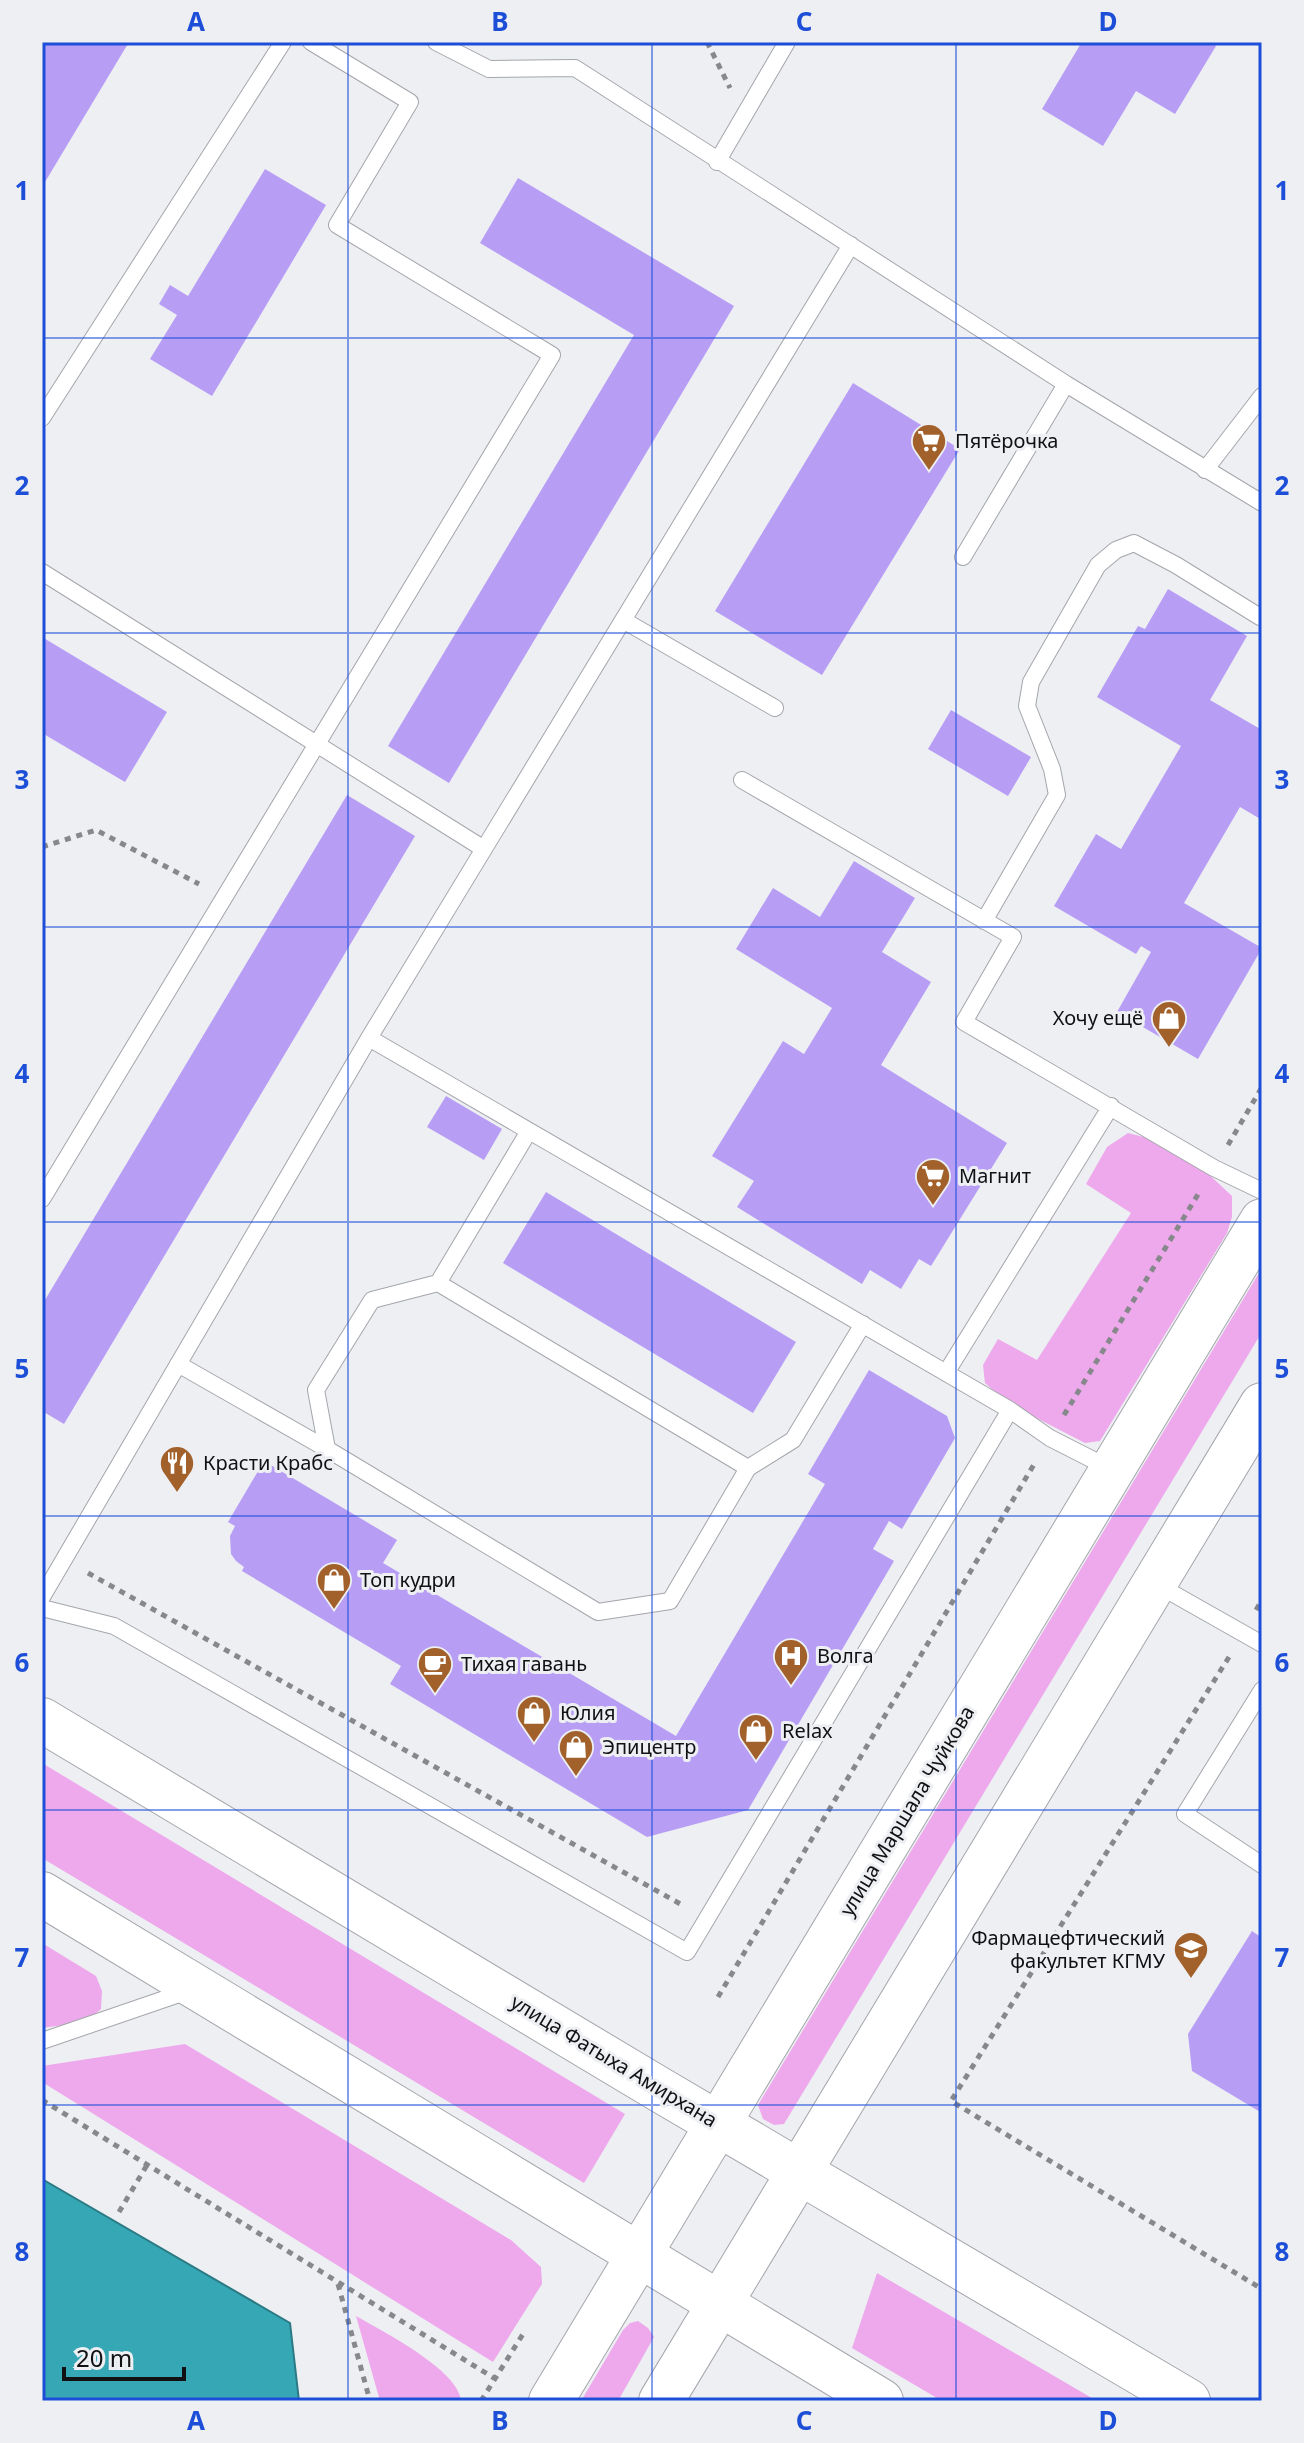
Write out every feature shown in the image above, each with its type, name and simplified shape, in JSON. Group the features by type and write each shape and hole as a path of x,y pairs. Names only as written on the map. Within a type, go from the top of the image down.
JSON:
{"main road":[{"name":"улица Маршала Чуйкова","path":"551,2401 1262,1221"},
{"path":"661,2401 1262,1405"},
{"name":"улица Фатыха Амирхана","path":"42,1720 1188,2401"},
{"path":"42,1894 881,2401"}],"lane":[{"path":"42,418 283,42"},
{"path":"42,1199 552,355 337,225 410,102 311,42"},
{"path":"436,42 489,69 575,68 1066,384 1262,503"},
{"path":"717,162 787,42"},
{"path":"42,1597 369,1038 851,245"},
{"path":"963,557 1066,384"},
{"path":"1205,470 1262,396"},
{"path":"984,921 1057,795 1052,769 1027,706 1031,682 1098,565 1116,550 1134,543 1260,617 1262,614"},
{"path":"42,572 484,849"},
{"path":"623,620 775,708"},
{"path":"742,780 1013,937 964,1022 1214,1168 1262,1191"},
{"path":"369,1038 1010,1410 1050,1438 1113,1469"},
{"path":"946,1373 1111,1106"},
{"path":"327,1449 316,1390 372,1300 438,1283 529,1131"},
{"path":"438,1283 748,1468"},
{"path":"178,1364 327,1449 598,1612 670,1601 748,1468 793,1440 863,1324"},
{"path":"42,1608 114,1626 687,1952 1010,1410"},
{"path":"1155,1583 1262,1644"},
{"path":"1262,1690 1185,1814 1262,1865"},
{"path":"42,2041 198,1988"}],"path":[{"path":"707,42 744,116"},
{"path":"42,847 96,830 224,897"},
{"path":"718,1997 1262,1087"},
{"path":"65,1560 706,1918"},
{"path":"1262,1600 951,2101 1262,2289"},
{"path":"42,2100 494,2378"},
{"path":"119,2212 147,2165"},
{"path":"338,2283 370,2401"},
{"path":"481,2401 523,2334"}],"shaded area":[{"path":"1128,1133 1163,1142 1202,1168 1232,1196 1232,1217 1227,1233 1100,1441 1085,1443 1003,1399 985,1383 983,1365 998,1339 1037,1360 1131,1213 1086,1184 1107,1147"},
{"path":"1262,1268 1262,1332 784,2124 774,2125 763,2119 758,2105"},
{"path":"42,1763 625,2114 584,2183 42,1858"},
{"path":"42,1943 96,1976 102,1991 101,2009 86,2022 42,2028"},
{"path":"185,2044 511,2240 541,2267 542,2284 493,2362 42,2082 42,2066"},
{"path":"877,2273 1097,2401 942,2401 852,2348"},
{"path":"356,2316 434,2364 457,2389 461,2401 380,2401"},
{"path":"638,2321 654,2337 618,2401 581,2401 623,2330 630,2323"}],"water":[{"path":"42,2179 290,2323 299,2401 42,2401"}],"building":[{"path":"46,42 129,42 42,187 42,48"},
{"path":"1075,42 1209,42 1216,46 1175,114 1136,91 1103,146 1042,109 1080,45"},
{"path":"265,169 326,205 212,396 150,359 177,315 159,304 170,285 188,296"},
{"path":"518,178 734,306 449,783 388,746 634,335 480,243"},
{"path":"853,383 960,449 822,675 715,611"},
{"path":"1168,589 1247,636 1210,700 1262,730 1262,820 1240,807 1184,903 1262,948 1198,1059 1117,1012 1151,952 1141,946 1136,954 1054,906 1096,834 1121,849 1181,746 1097,697 1138,626 1145,629"},
{"path":"42,637 167,712 125,782 42,733"},
{"path":"951,710 1031,757 1008,796 928,749"},
{"path":"347,795 415,836 64,1424 42,1411 42,1305"},
{"path":"854,861 915,898 882,952 931,982 881,1065 1007,1143 931,1266 919,1259 901,1289 870,1270 862,1284 737,1207 754,1181 712,1156 783,1041 804,1054 832,1008 736,949 773,888 820,917"},
{"path":"446,1096 502,1129 484,1160 427,1127"},
{"path":"546,1192 796,1342 753,1413 503,1263"},
{"path":"869,1370 947,1416 955,1438 902,1529 889,1521 873,1549 894,1561 748,1810 647,1837 390,1684 401,1666 242,1571 244,1567 231,1554 230,1536 235,1526 228,1522 264,1461 397,1540 383,1563 676,1736 825,1484 808,1474"},
{"path":"1252,1931 1262,1938 1262,2113 1192,2071 1188,2034"}],"place":[{"name":"Пятёрочка","path":"929,472"},
{"name":"Хочу ещё","path":"1169,1049"},
{"name":"Магнит","path":"933,1207"},
{"name":"Красти Крабс","path":"177,1494"},
{"name":"Топ кудри","path":"334,1611"},
{"name":"Волга","path":"791,1687"},
{"name":"Тихая гавань","path":"435,1695"},
{"name":"Юлия","path":"534,1744"},
{"name":"Relax","path":"756,1762"},
{"name":"Эпицентр","path":"576,1778"},
{"name":"Фармацефтический факультет КГМУ","path":"1191,1980"}]}
